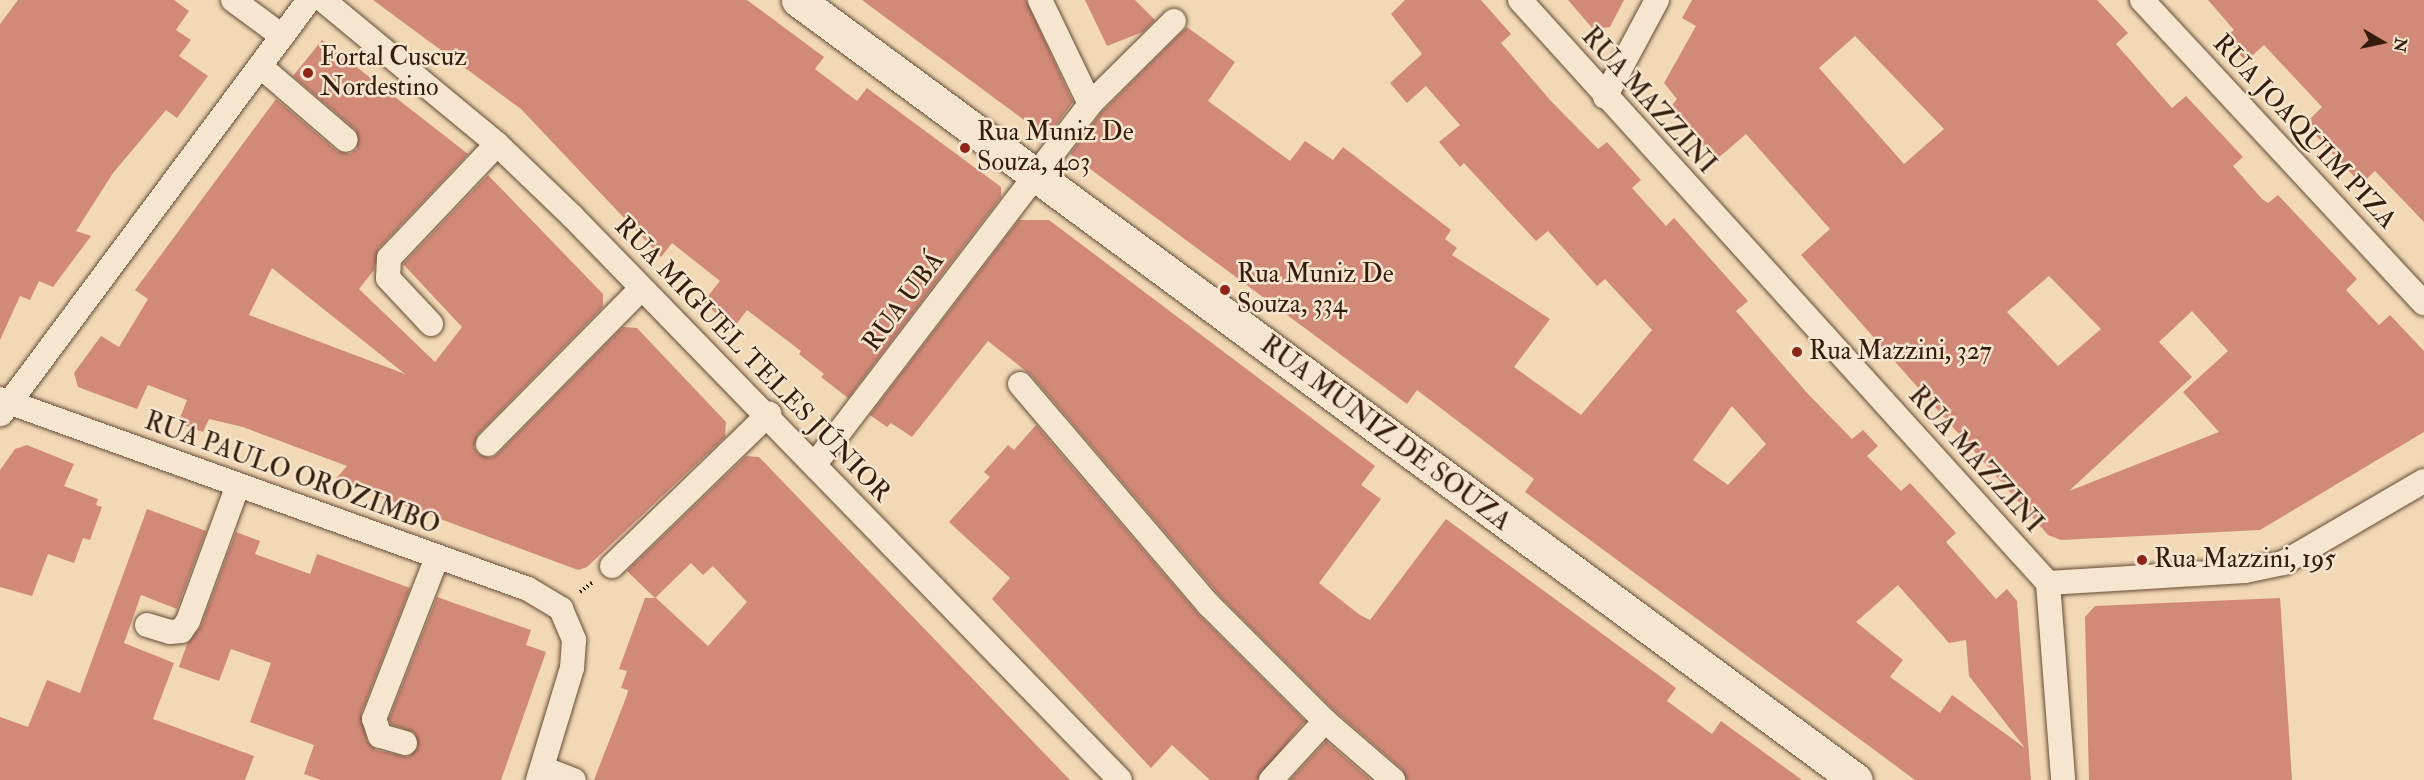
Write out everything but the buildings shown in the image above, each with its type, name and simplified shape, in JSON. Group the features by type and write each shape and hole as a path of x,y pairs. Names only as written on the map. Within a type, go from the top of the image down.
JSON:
{"street":[{"path":"233,0 282,36"},
{"path":"3,406 309,0"},
{"name":"RUA MIGUEL TELES JÚNIOR","path":"323,0 497,144 641,290 769,414 1120,780"},
{"name":"RUA MUNIZ DE SOUZA","path":"798,0 1038,174 1856,780"},
{"path":"1040,0 1090,105"},
{"name":"RUA MAZZINI","path":"1520,0 1605,97 2048,583"},
{"path":"1605,97 1657,0"},
{"name":"RUA JOAQUIM PIZA","path":"2142,0 2424,303"},
{"name":"RUA UBÁ","path":"815,464 1090,105 1174,21"},
{"path":"260,66 346,140"},
{"path":"431,324 388,278 389,258 497,144"},
{"path":"488,444 641,290"},
{"path":"1020,384 1209,605 1325,721 1393,780"},
{"name":"RUA PAULO OROZIMBO","path":"3,406 238,485 528,589 561,609"},
{"path":"612,566 769,414"},
{"path":"2062,780 2048,583 2245,571 2283,563 2424,481"},
{"path":"147,625 170,633 181,631 188,621 238,485"},
{"path":"405,743 380,736 374,719 437,557"},
{"path":"561,609 574,640 572,668 540,774 574,780"},
{"path":"1271,780 1325,721"}],"path":[{"path":"561,609 612,566"}],"place":[{"name":"Fortal Cuscuz Nordestino","path":"308,73"},
{"name":"Rua Muniz De Souza, 403","path":"965,148"},
{"name":"Rua Muniz De Souza, 334","path":"1225,290"},
{"name":"Rua Mazzini, 327","path":"1797,352"},
{"name":"Rua Mazzini, 195","path":"2142,560"}]}
